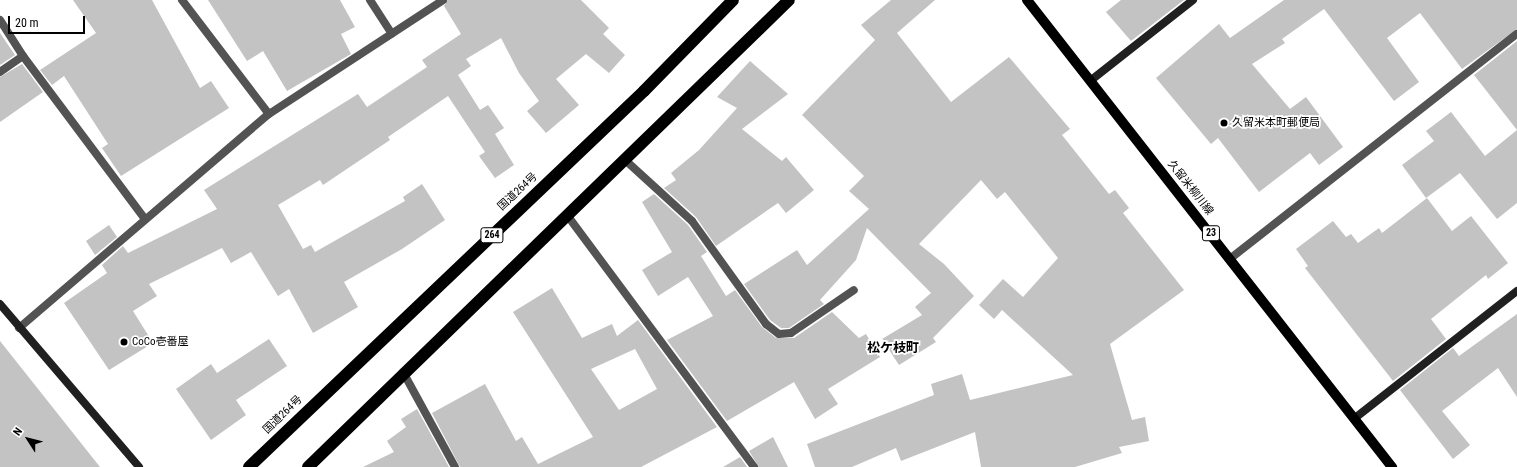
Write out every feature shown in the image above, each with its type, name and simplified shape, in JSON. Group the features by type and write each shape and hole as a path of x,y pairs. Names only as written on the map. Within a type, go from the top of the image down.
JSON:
{"highway":[{"name":"国道264号","path":"248,467 644,91 733,0"},
{"path":"308,467 403,372 789,0"}],"main road":[{"name":"久留米柳川線","path":"1028,0 1090,81 1231,258 1392,467"}],"street":[{"path":"182,0 269,114"},
{"path":"370,0 392,34"},
{"path":"19,328 144,218 269,114 443,0"},
{"path":"1090,81 1193,0"},
{"path":"0,20 23,56 144,218"},
{"path":"1231,258 1517,34"},
{"path":"0,72 23,56"},
{"path":"624,159 692,220 766,324 779,334 791,333 854,290"},
{"path":"567,215 754,467"},
{"path":"1355,418 1517,291"},
{"path":"0,304 139,467"},
{"path":"403,372 455,467"}],"building":[{"path":"73,0 152,0 200,88 211,81 229,108 121,176 102,148 108,144 64,76 52,85 40,70 96,33"},
{"path":"208,0 340,0 355,27 341,34 351,54 287,91 263,51 247,61"},
{"path":"448,0 581,0 609,28 603,34 625,55 609,73 586,54 556,79 579,105 546,133 527,111 539,101 519,73 501,38 466,59 471,66 458,75 480,110 488,105 504,128 495,134 514,165 495,178 479,156 485,152 448,96 388,137 390,140 323,185 320,180 278,205 303,249 311,245 315,252 405,201 403,197 422,184 445,220 402,249 344,282 358,307 313,333 289,289 278,296 251,252 231,263 222,248 149,284 157,296 133,311 153,343 109,370 64,303 107,273 102,265 123,246 128,253 217,209 204,190 358,94 367,107 427,67 422,60 461,34 444,6"},
{"path":"891,0 935,0 897,33 951,102 1009,57 1070,129 1062,135 1109,194 1115,190 1129,208 1123,213 1184,290 1110,344 1132,420 1145,417 1149,441 1119,447 1122,453 1075,467 981,467 975,432 901,461 896,448 852,467 815,467 807,444 934,395 931,384 962,374 970,400 1073,375 1002,310 994,319 979,305 1003,279 1023,297 1058,258 1005,192 997,199 981,180 919,244 944,264 974,296 933,338 936,342 899,365 882,339 922,315 915,307 931,293 867,228 856,260 820,300 824,304 789,328 781,328 770,320 744,284 797,250 807,265 869,209 849,191 864,176 802,115 875,40 861,25"},
{"path":"1121,0 1184,0 1131,41 1106,12"},
{"path":"1284,0 1517,0 1517,29 1462,69 1420,13 1387,38 1419,82 1394,101 1324,9 1282,39 1285,43 1252,64 1290,109 1306,97 1343,147 1319,165 1310,153 1259,192 1218,138 1211,144 1156,78 1219,24 1230,38"},
{"path":"0,33 15,55 0,65"},
{"path":"1517,41 1517,130 1474,75"},
{"path":"750,61 788,94 742,129 782,161 786,157 814,190 786,213 778,203 716,246 696,217 664,188 676,180 671,173 699,150 737,108 717,97"},
{"path":"22,64 43,92 0,122 0,77"},
{"path":"1451,112 1485,156 1517,130 1517,203 1497,219 1460,173 1426,198 1402,165 1434,141 1426,131"},
{"path":"654,194 688,225 707,252 701,256 726,296 735,290 762,327 776,338 794,338 832,312 859,338 866,334 880,357 828,389 838,404 815,419 794,382 727,421 667,340 713,316 688,277 658,296 642,270 672,252 642,202"},
{"path":"1427,198 1452,231 1471,216 1508,263 1488,279 1486,275 1431,319 1446,339 1393,381 1305,268 1308,266 1296,249 1333,221 1346,237 1351,234 1358,243 1379,228 1382,233"},
{"path":"109,225 117,237 95,255 86,241"},
{"path":"552,288 582,338 612,324 617,336 638,320 717,427 641,467 460,467 432,413 485,384 516,441 522,437 538,464 593,437 513,312","holes":["635,349 657,389 619,410 591,369"]},
{"path":"1517,314 1517,397 1498,368 1442,411 1470,445 1453,459 1400,390 1453,348 1459,356"},
{"path":"269,339 287,366 236,400 246,415 211,440 176,389 211,364 217,373"},
{"path":"0,341 100,467 0,467"},
{"path":"417,409 449,467 363,467 394,452 387,441 406,427 401,419"},
{"path":"773,437 788,467 759,467 749,451"},
{"path":"740,457 747,467 723,467"}],"place":[{"name":"久留米本町郵便局","path":"1224,123"},
{"name":"CoCo壱番屋","path":"124,342"}],"district":[{"name":"松ケ枝町","path":"893,348"}]}
